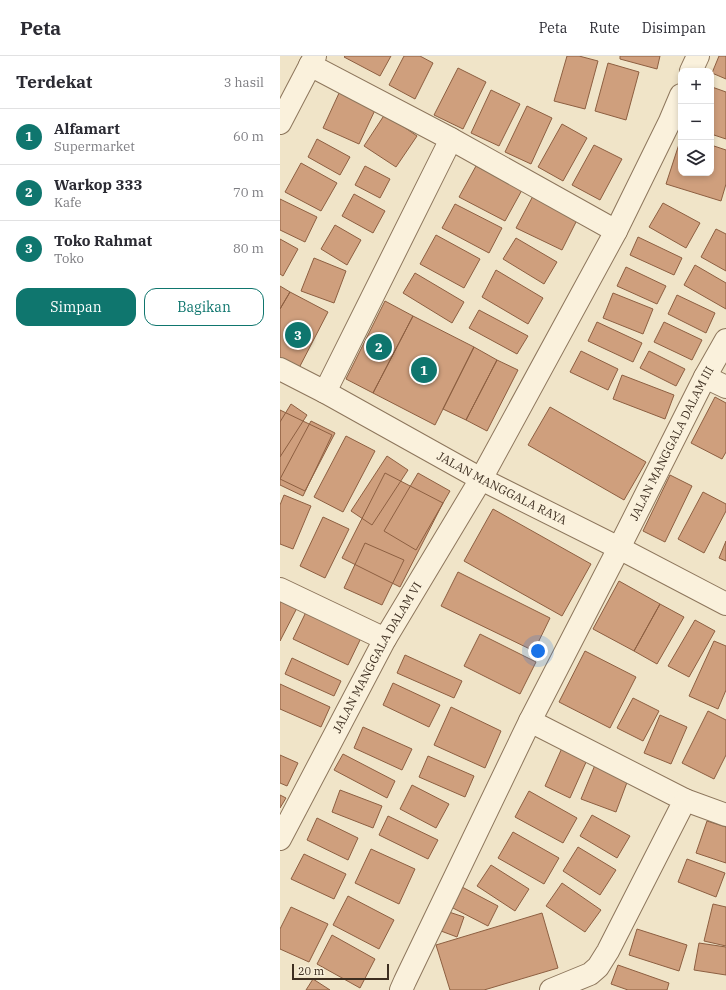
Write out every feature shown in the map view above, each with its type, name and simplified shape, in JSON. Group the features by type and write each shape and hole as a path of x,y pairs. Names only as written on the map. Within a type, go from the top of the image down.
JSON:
{"street":[{"path":"693,68 698,56"},
{"path":"280,123 313,61 616,231"},
{"name":"JALAN MANGGALA DALAM VI","path":"280,839 384,639 481,479 616,231 678,102"},
{"path":"325,392 451,139"},
{"name":"JALAN MANGGALA DALAM III","path":"401,990 530,721 705,377 726,340"},
{"name":"JALAN MANGGALA RAYA","path":"280,369 325,392 481,479 619,548 726,604"},
{"path":"705,377 726,387"},
{"path":"280,589 384,639"},
{"path":"530,721 686,800 726,815"},
{"path":"551,990 590,974 598,968 686,800"}],"building":[{"path":"391,56 380,76 344,57"},
{"path":"404,56 420,56 433,63 415,99 389,85"},
{"path":"567,56 579,56 598,61 585,109 554,101"},
{"path":"620,56 660,56 657,69 620,59"},
{"path":"719,56 726,56 726,79 714,74 714,68"},
{"path":"608,63 639,72 626,120 595,111"},
{"path":"458,68 486,82 463,129 434,115"},
{"path":"714,88 726,92 726,139 714,135"},
{"path":"491,90 520,104 499,146 471,133"},
{"path":"340,91 376,108 359,144 323,128"},
{"path":"527,106 552,118 531,164 505,152"},
{"path":"385,114 417,136 396,167 364,146"},
{"path":"562,124 587,138 563,181 538,167"},
{"path":"317,139 350,157 340,175 308,157"},
{"path":"594,145 622,159 600,200 572,185"},
{"path":"714,146 726,150 726,184 721,201 666,184 678,147 678,176 714,176"},
{"path":"301,163 337,183 321,211 285,192"},
{"path":"365,166 390,179 380,198 355,185"},
{"path":"476,166 522,190 505,221 459,197"},
{"path":"354,194 385,211 373,233 342,216"},
{"path":"533,196 578,218 562,250 516,228"},
{"path":"280,199 317,217 305,242 280,230"},
{"path":"663,203 700,223 686,248 649,227"},
{"path":"455,204 502,228 489,253 442,228"},
{"path":"335,225 361,240 347,265 321,249"},
{"path":"716,229 726,234 726,271 701,257"},
{"path":"436,235 480,259 464,288 420,264"},
{"path":"638,237 682,258 674,275 630,255"},
{"path":"516,238 557,262 544,284 503,259"},
{"path":"280,239 298,249 283,276 280,274"},
{"path":"314,258 346,271 334,303 301,291"},
{"path":"695,265 726,283 726,309 684,285"},
{"path":"626,267 666,286 657,304 617,286"},
{"path":"496,270 543,298 528,324 482,297"},
{"path":"415,273 464,302 452,323 403,293"},
{"path":"280,286 290,292 280,309"},
{"path":"290,292 328,312 299,368 280,359 280,309"},
{"path":"613,293 653,309 643,334 603,318"},
{"path":"677,295 715,313 706,333 668,314"},
{"path":"385,301 413,316 373,393 346,379"},
{"path":"479,310 528,336 517,354 469,328"},
{"path":"413,316 474,347 435,425 373,393"},
{"path":"597,322 642,343 633,362 588,341"},
{"path":"664,322 702,340 692,360 654,342"},
{"path":"474,347 497,360 466,420 443,409"},
{"path":"581,351 618,369 608,390 570,372"},
{"path":"649,351 685,369 676,386 640,368"},
{"path":"497,360 518,370 487,431 466,420"},
{"path":"622,375 674,395 665,419 613,399"},
{"path":"715,397 726,403 726,452 722,459 691,443"},
{"path":"291,404 307,415 280,457 280,422"},
{"path":"550,407 646,462 624,500 528,445"},
{"path":"280,410 332,435 303,496 280,485"},
{"path":"311,421 335,433 305,491 280,479"},
{"path":"346,436 375,451 343,512 314,497"},
{"path":"387,456 408,470 372,525 351,511"},
{"path":"385,473 443,503 400,587 342,558"},
{"path":"418,473 450,491 416,550 384,531"},
{"path":"670,475 692,486 665,542 643,531"},
{"path":"703,492 726,504 726,511 704,553 678,539"},
{"path":"284,495 311,506 293,549 280,544 280,505"},
{"path":"493,509 591,564 562,616 464,561"},
{"path":"323,517 349,529 325,578 300,566"},
{"path":"726,541 726,561 719,558"},
{"path":"365,543 404,560 382,605 344,588"},
{"path":"458,572 550,618 534,651 441,606"},
{"path":"619,581 660,604 634,651 593,629"},
{"path":"280,598 298,606 280,641"},
{"path":"660,604 684,617 657,664 634,651"},
{"path":"306,612 361,638 348,665 293,639"},
{"path":"695,620 715,631 689,677 668,666"},
{"path":"480,634 536,662 520,694 464,666"},
{"path":"714,641 726,646 726,690 718,709 689,696"},
{"path":"585,651 636,677 610,728 559,702"},
{"path":"405,655 462,681 454,698 397,673"},
{"path":"292,658 341,681 334,696 285,674"},
{"path":"393,683 440,705 429,727 383,705"},
{"path":"280,684 330,707 321,727 280,709"},
{"path":"633,698 659,711 643,741 617,728"},
{"path":"451,707 501,731 485,768 434,745"},
{"path":"708,711 726,720 726,755 714,779 682,763"},
{"path":"660,715 687,727 671,764 644,753"},
{"path":"363,727 412,749 402,770 354,748"},
{"path":"562,748 587,760 570,798 545,786"},
{"path":"343,754 395,781 387,798 334,770"},
{"path":"280,755 298,763 287,786 280,783"},
{"path":"428,756 474,776 465,797 419,777"},
{"path":"595,765 629,777 616,812 581,799"},
{"path":"412,785 449,804 436,828 400,809"},
{"path":"340,790 382,806 373,828 332,812"},
{"path":"529,791 577,818 563,843 515,817"},
{"path":"280,795 286,798 280,808"},
{"path":"592,815 630,836 617,858 580,836"},
{"path":"388,816 438,840 428,859 379,835"},
{"path":"317,818 358,838 348,860 307,840"},
{"path":"707,821 726,827 726,863 696,853"},
{"path":"513,832 559,858 544,884 498,858"},
{"path":"578,847 616,870 600,895 563,871"},
{"path":"371,849 415,869 399,904 355,883"},
{"path":"304,854 346,874 334,899 291,879"},
{"path":"687,859 725,873 716,897 678,882"},
{"path":"491,865 529,889 515,911 477,886"},
{"path":"562,883 601,910 585,932 546,906"},
{"path":"462,887 498,906 488,926 451,907"},
{"path":"348,896 394,920 379,949 333,925"},
{"path":"713,904 726,907 726,946 704,941"},
{"path":"291,907 328,924 309,962 280,949 280,929"},
{"path":"449,912 464,917 457,937 441,931"},
{"path":"542,913 558,968 484,990 450,990 436,945"},
{"path":"637,929 687,945 679,971 629,955"},
{"path":"332,935 375,959 360,988 317,964"},
{"path":"699,943 726,947 726,975 694,970"},
{"path":"618,965 669,983 667,990 628,990 611,984"},
{"path":"313,979 330,990 306,990"}],"place":[{"name":"Toko Rahmat","path":"298,335"},
{"name":"Warkop 333","path":"379,347"},
{"name":"Alfamart","path":"424,370"}]}
